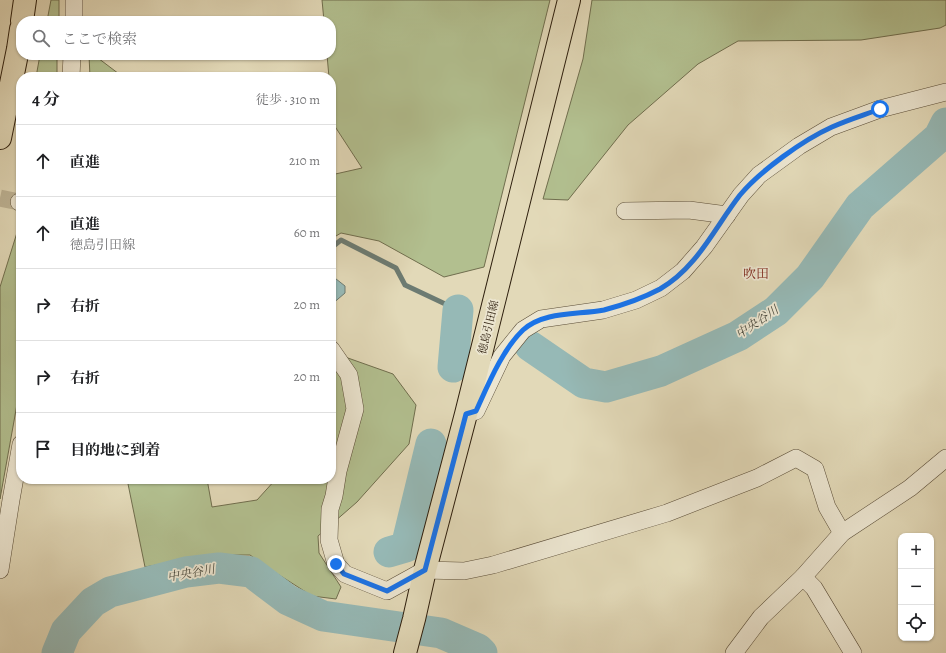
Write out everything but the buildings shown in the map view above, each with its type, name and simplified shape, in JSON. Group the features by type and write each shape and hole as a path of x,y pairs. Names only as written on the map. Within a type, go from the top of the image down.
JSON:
{"main road":[{"path":"23,16 25,0"},
{"name":"徳島引田線","path":"406,649 569,0"},
{"path":"0,138 16,59"}],"street":[{"path":"74,0 74,16"},
{"path":"72,60 72,72"},
{"path":"466,414 476,411 502,356 523,330 541,319 603,310 636,300 661,288 683,271 704,247 741,195 759,175 799,146 831,127 880,109 946,92"},
{"path":"625,211 689,210 727,215"},
{"path":"336,356 349,375 354,409 336,484"},
{"path":"336,484 330,509 329,540 336,564 344,574 387,591 425,570 464,571 493,565 667,513 757,478 796,458 815,469 827,507 842,533"},
{"path":"734,653 761,618 803,577 842,533 910,488 946,458"},
{"path":"0,570 16,472"},
{"path":"803,577 814,588 853,653"}],"green space":[{"path":"51,0 59,0 59,16 48,16"},
{"path":"322,0 550,0 484,267 444,277 379,241 341,233 336,236 336,174 362,168 336,128 336,72 329,72 327,60 336,60 336,16 324,16"},
{"path":"592,0 946,0 946,25 940,28 861,40 738,41 698,64 628,125 568,200 543,199 583,59"},
{"path":"39,60 57,60 57,72 37,72"},
{"path":"89,60 101,60 116,72 90,72"},
{"path":"16,236 16,410 0,499 0,287"},
{"path":"336,354 393,374 416,405 409,444 357,502 318,536 319,553 341,587 336,599 312,596 250,555 212,555 145,567 128,484 208,484 212,507 257,500 271,484 336,484"}],"water":[{"path":"336,279 345,286 345,293 336,301"}],"waterway":[{"name":"中央谷川","path":"530,346 584,383 606,387 661,371 738,336 776,311 810,277 860,206 939,137 946,123"},
{"path":"336,244 341,240 396,268 405,285 458,310"},
{"name":"中央谷川","path":"453,367 458,310"},
{"name":"中央谷川","path":"389,552 406,547 431,444"},
{"name":"中央谷川","path":"57,653 66,631 93,602 110,592 186,572 219,568 251,572 288,600 323,616 441,633 478,649 482,653"}],"tunnel":[{"path":"0,198 16,201"}],"district":[{"name":"吹田","path":"756,273"}],"route":[{"path":"336,564 344,574 387,591 425,570 466,414 476,411 502,356 523,330 541,319 603,310 636,300 661,288 683,271 704,247 741,195 759,175 799,146 831,127 880,109"}]}
